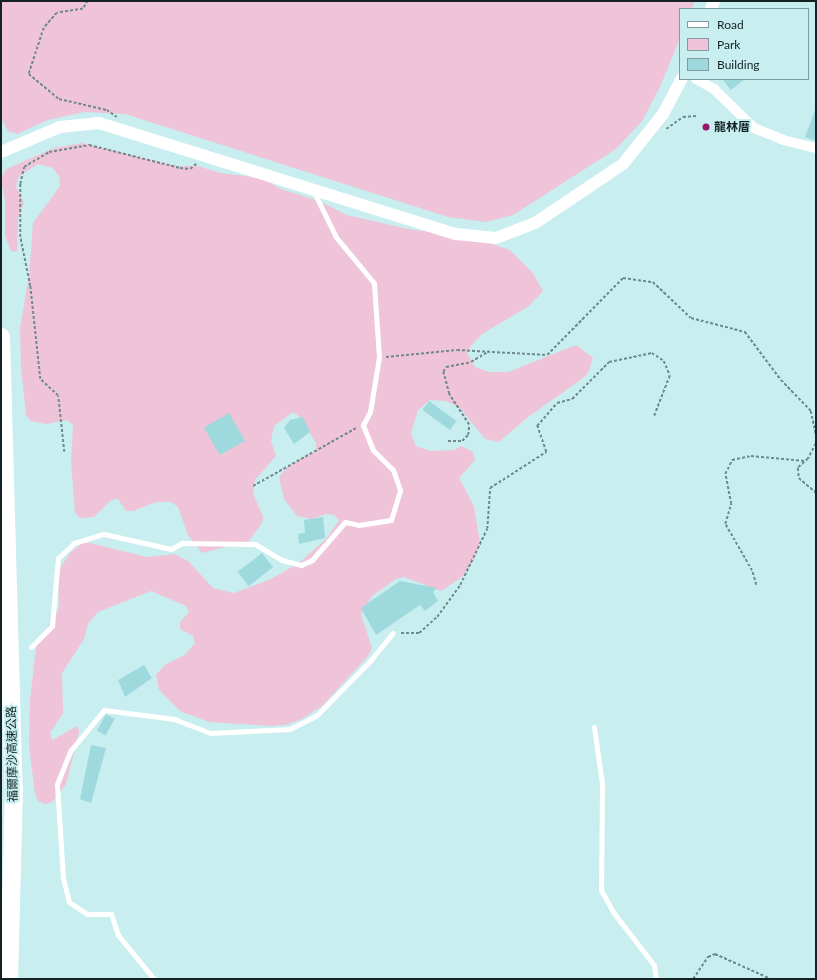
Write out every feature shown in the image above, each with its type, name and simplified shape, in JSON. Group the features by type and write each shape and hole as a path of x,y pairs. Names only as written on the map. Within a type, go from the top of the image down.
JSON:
{"highway":[{"name":"福爾摩沙高速公路","path":"1,337 14,788 9,979"}],"street":[{"path":"1,152 60,127 99,123 207,155 456,234 503,236 535,223 623,164 663,114 681,80"},
{"path":"698,80 714,89 754,128 782,140 816,148"}],"lane":[{"path":"31,647 52,626 58,558 74,543 104,534 171,549 182,543 255,544 282,560 301,565 312,560 345,522 359,525 391,520 400,490 393,470 373,450 363,424 370,412 379,357 374,282 336,237 313,188"},
{"path":"154,979 118,935 111,914 86,914 69,902 63,878 57,784 71,750 104,710 174,719 210,733 290,729 316,716 370,661 393,633"},
{"path":"594,727 602,784 601,890 613,912 654,965 656,979"}],"path":[{"path":"88,1 83,9 57,13 49,23 29,74 59,99 107,110 119,118"},
{"path":"660,134 683,117 696,116"},
{"path":"64,452 58,396 40,379 30,286 20,237 20,184 24,167 49,152 89,146 190,169 207,155"},
{"path":"379,357 457,350 489,351 518,356 547,355 623,278 653,282 691,318 745,332 780,380 811,411 816,434"},
{"path":"448,441 462,441 468,435 469,425 449,394 443,372 446,367 471,362 489,351"},
{"path":"393,633 419,633 437,617 456,591 487,529 490,488 546,452 537,426 557,403 572,399 609,362 652,353 664,361 670,376 654,417"},
{"path":"253,486 363,424"},
{"path":"816,444 805,461 798,468 799,478 816,493"},
{"path":"756,585 752,571 725,524 731,504 725,474 732,460 751,456 805,461"},
{"path":"693,979 708,958 715,954 771,979"}],"green space":[{"path":"1,1 695,1 692,8 679,8 679,40 660,87 642,121 616,149 513,215 486,222 448,217 125,114 84,112 48,120 17,134 8,131 1,117"},
{"path":"82,143 177,166 198,166 220,173 262,178 281,189 319,201 347,215 408,229 475,238 510,250 532,272 543,291 529,306 482,334 470,347 467,353 475,367 489,372 508,372 576,345 593,358 588,373 582,379 528,417 499,442 485,439 460,408 446,401 430,400 418,410 411,433 416,446 431,451 454,450 461,446 473,452 475,460 459,478 474,506 480,543 475,558 462,577 441,591 404,577 396,579 372,596 361,614 372,648 369,655 322,706 302,719 286,725 270,726 209,722 180,711 159,690 156,675 166,664 185,655 195,643 193,636 180,629 180,622 189,612 186,606 151,591 98,612 88,624 84,639 62,673 63,713 50,733 52,740 78,726 79,733 66,784 52,802 45,804 38,801 35,794 29,746 30,700 36,647 59,608 58,571 70,553 82,543 90,543 147,557 175,554 188,561 213,588 234,593 271,579 299,563 327,538 339,520 334,515 326,514 311,519 297,516 284,499 279,477 289,465 316,451 316,443 300,417 293,412 274,426 271,441 276,456 255,480 253,494 263,516 262,523 249,541 202,553 188,535 178,507 171,502 156,502 133,511 126,511 118,499 111,500 94,517 80,518 75,513 71,462 73,425 67,420 46,424 31,421 26,415 21,368 20,328 29,275 33,223 60,186 59,176 53,168 38,164 19,176 16,186 24,203 18,218 17,252 11,251 5,236 5,201 1,179 6,169 54,148"}],"building":[{"path":"723,80 744,80 731,90"},
{"path":"816,110 816,141 805,137"},
{"path":"429,401 457,421 450,430 423,410"},
{"path":"229,413 245,441 220,455 204,428"},
{"path":"303,417 310,432 294,444 284,428 290,420"},
{"path":"323,517 325,538 299,544 298,534 305,533 304,520"},
{"path":"262,553 273,567 249,586 238,572"},
{"path":"400,581 437,588 433,592 438,601 425,611 420,605 376,635 361,608"},
{"path":"144,665 152,678 125,697 118,680"},
{"path":"106,714 115,719 106,735 97,731"},
{"path":"91,745 106,748 91,803 80,799"}],"place":[{"name":"龍林厝","path":"706,127"}]}
